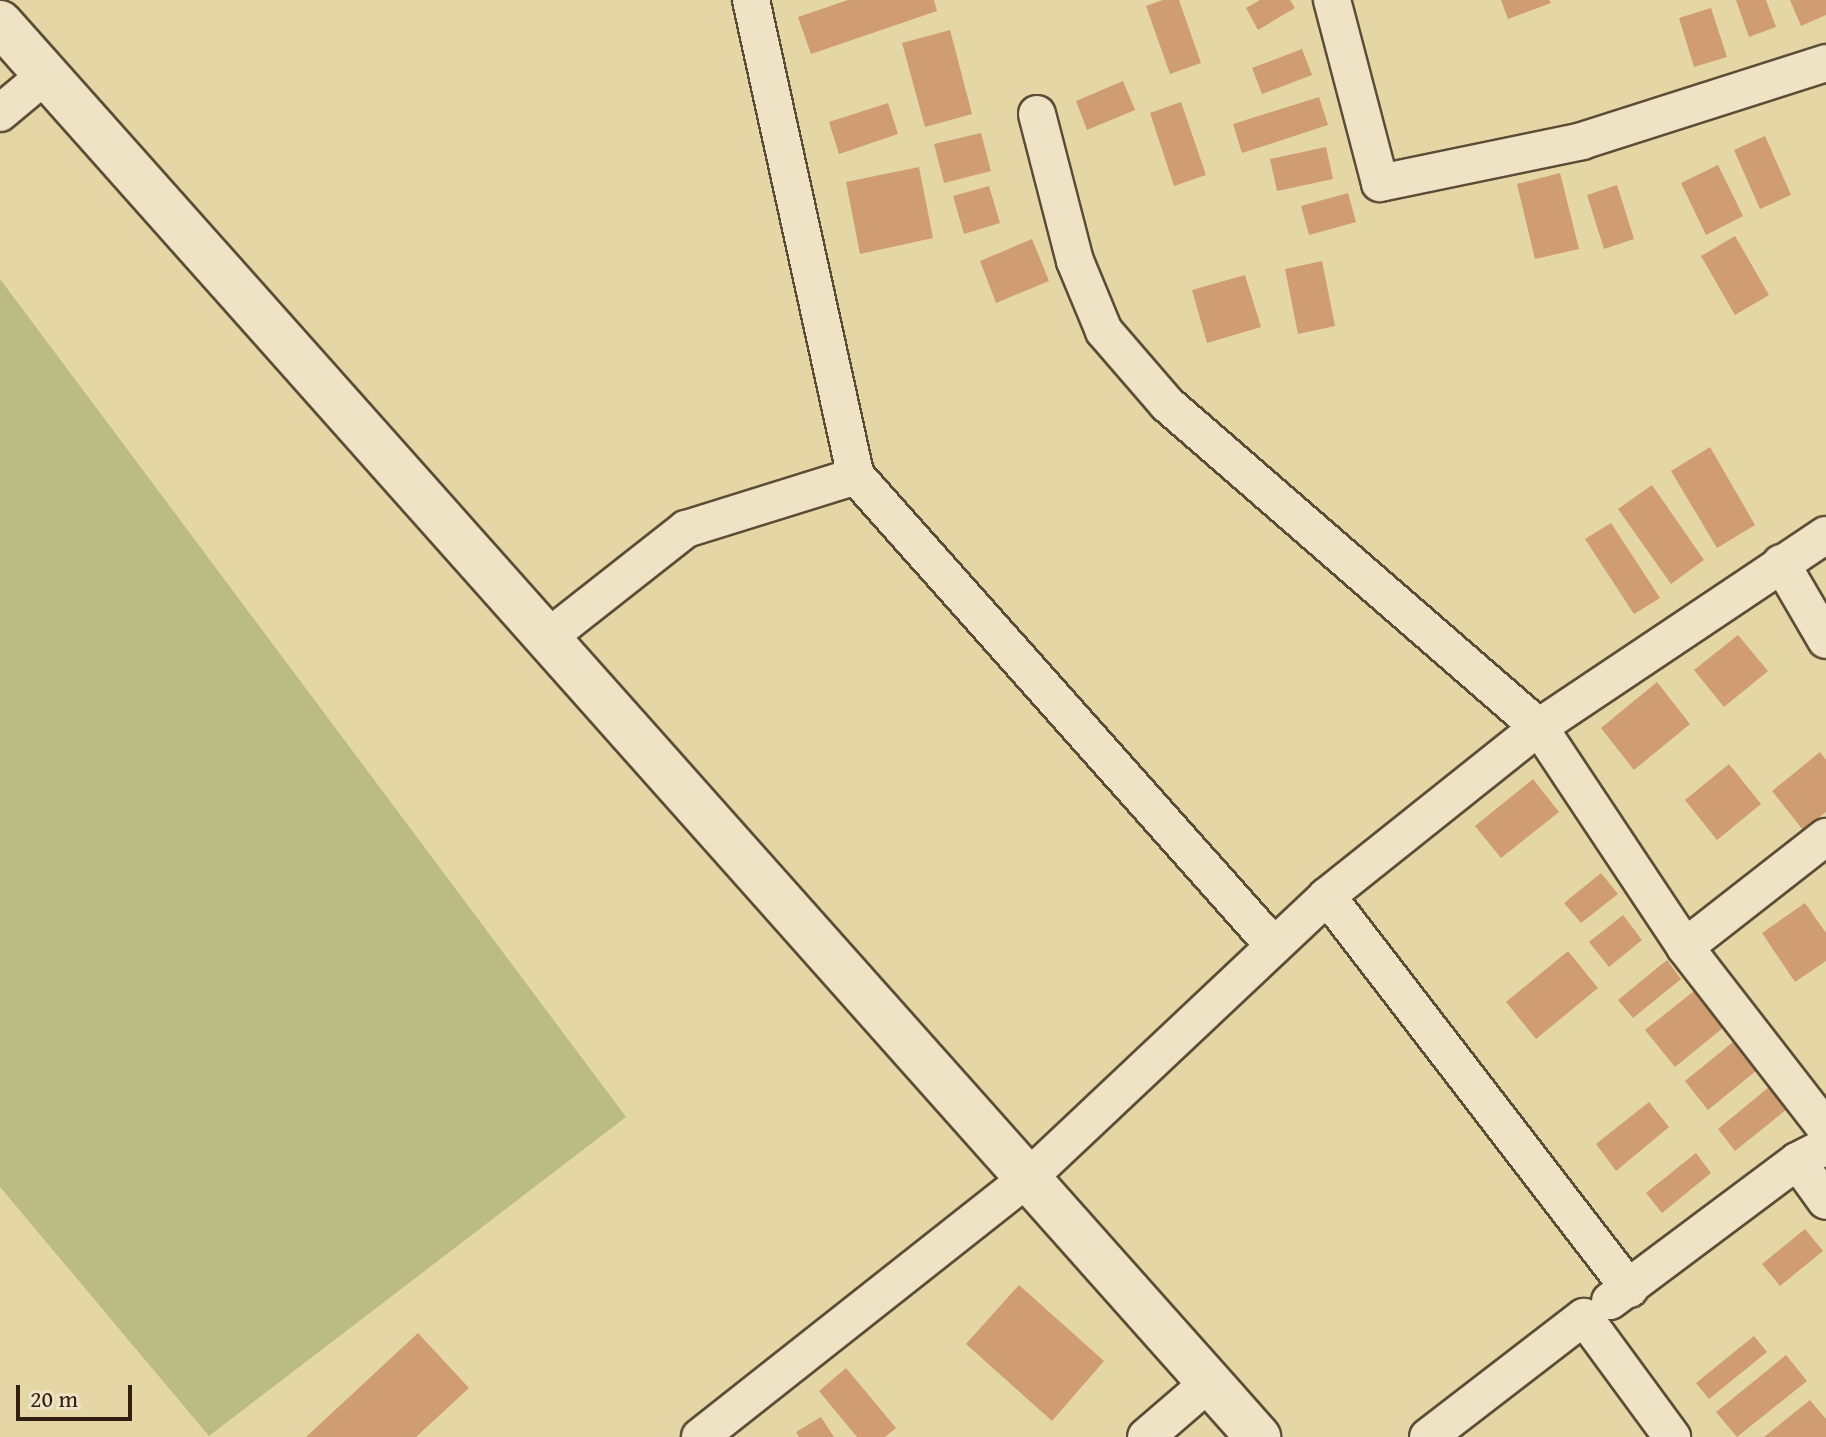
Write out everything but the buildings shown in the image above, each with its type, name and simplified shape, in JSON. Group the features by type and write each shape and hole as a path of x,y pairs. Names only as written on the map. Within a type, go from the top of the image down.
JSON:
{"street":[{"path":"751,0 856,476 1274,946"},
{"path":"1332,0 1380,183 1582,141 1826,63"},
{"path":"0,23 48,73 546,639 1258,1437"},
{"path":"0,113 48,73"},
{"path":"1037,114 1075,261 1104,331 1167,404 1539,727 1685,947 1826,1129"},
{"path":"546,639 686,529 856,476"},
{"path":"700,1437 1027,1179 1327,896 1539,727 1826,535"},
{"path":"1781,563 1826,640"},
{"path":"1685,947 1826,837"},
{"path":"1327,896 1630,1289"},
{"path":"1428,1437 1584,1317 1630,1289 1812,1154 1826,1201"},
{"path":"1584,1317 1672,1437"},
{"path":"1146,1437 1210,1382"}],"green space":[{"path":"0,279 626,1117 209,1436 0,1187"}]}
